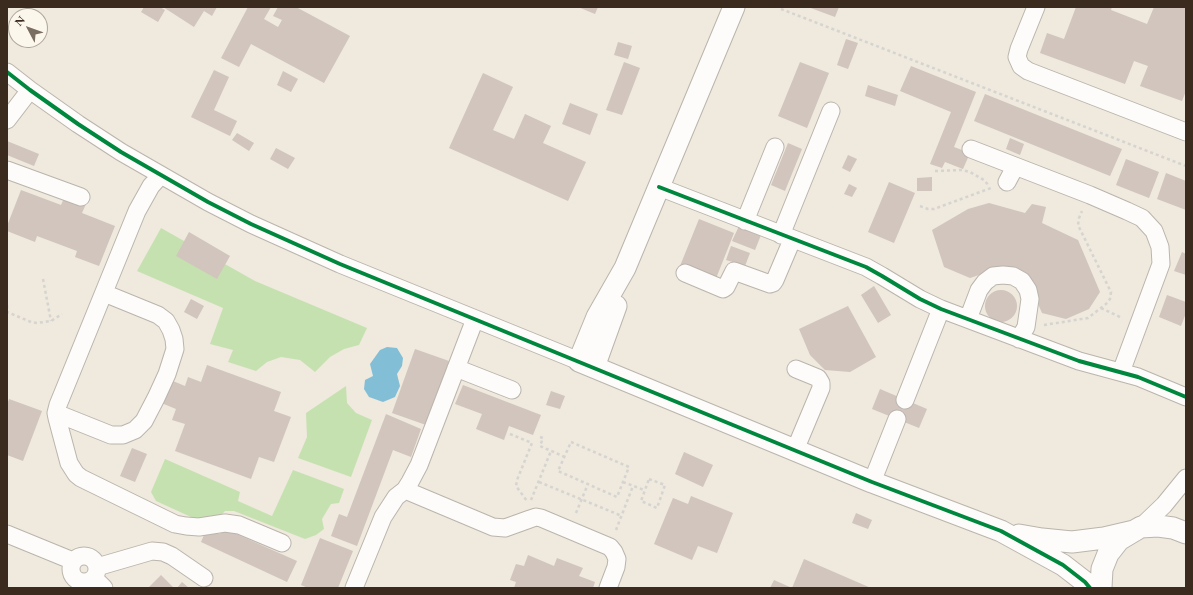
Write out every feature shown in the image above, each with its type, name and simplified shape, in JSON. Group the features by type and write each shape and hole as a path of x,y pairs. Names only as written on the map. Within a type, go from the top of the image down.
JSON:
{"street":[{"path":"587,364 616,305 625,268 734,7"},
{"path":"1036,7 1019,49 1017,57 1021,66 1035,73 1186,132"},
{"path":"7,72 30,90 103,140 161,175 208,202 295,245 872,482 1001,531 1063,565 1085,582 1090,588"},
{"path":"7,120 30,90"},
{"path":"685,273 723,289 726,287 734,271 770,284 774,283 786,237 831,112"},
{"path":"745,221 775,147"},
{"path":"971,149 1090,195 1142,218 1154,231 1160,247 1161,264 1121,372"},
{"path":"1007,182 1015,167"},
{"path":"7,170 81,197"},
{"path":"161,175 152,186 137,211 56,413 69,463 76,474 81,478 175,524 186,526 225,523 239,525 282,543"},
{"path":"659,187 866,268 920,299 968,320 1022,333 1079,361 1138,377 1186,397"},
{"path":"968,320 979,290 985,282 993,276 1013,276 1022,281 1028,290 1030,299 1022,333"},
{"path":"56,413 111,435 123,435 134,430 144,422 167,374 174,349 174,339 166,321 158,315 104,293"},
{"path":"905,400 941,309"},
{"path":"354,588 383,517 396,498 405,490 419,465 475,319"},
{"path":"456,368 512,390"},
{"path":"795,450 821,388 821,383 818,378 796,369"},
{"path":"872,482 897,419"},
{"path":"1101,588 1102,569 1108,554 1119,540 1138,529 1164,505 1186,478"},
{"path":"405,490 499,528 510,527 536,517 610,547 617,559 616,567 608,588"},
{"path":"1001,531 1042,539 1072,542 1104,538 1138,529 1158,526 1173,528 1186,534"},
{"path":"7,534 73,561 77,557 82,556 92,558 96,562 98,578 152,551 163,552 172,556 204,578"}],"path":[{"path":"781,9 1186,166"},
{"path":"935,171 962,170 970,172 984,180 991,188"},
{"path":"920,206 928,209 934,208 1007,182"},
{"path":"1022,333 1083,320 1101,308 1110,298 1110,292 1078,225 1079,218 1090,195"},
{"path":"43,279 51,321"},
{"path":"7,305 7,312 30,322 37,323 51,321 62,314"},
{"path":"1101,308 1138,326"},
{"path":"510,434 532,443 516,486 530,505 551,451"},
{"path":"540,437 543,438 540,446 565,456"},
{"path":"571,442 628,466 617,496 558,471 565,456 571,442"},
{"path":"649,479 666,486 658,508 641,501 644,490 649,479"},
{"path":"539,482 622,516"},
{"path":"622,482 644,490"},
{"path":"570,530 588,484"},
{"path":"610,547 633,486"}],"green space":[{"path":"161,228 255,281 367,328 359,345 344,349 330,357 315,372 300,360 281,357 267,362 256,371 228,362 233,350 210,344 223,308 137,271"},
{"path":"346,386 347,403 356,413 372,420 351,477 298,458 307,437 306,413"},
{"path":"165,459 240,492 238,501 272,516 293,470 344,489 339,503 331,504 322,519 324,529 316,535 305,539 234,511 225,511 219,517 202,522 156,501 151,492"}],"water":[{"path":"387,347 397,348 403,358 402,366 397,374 400,386 395,397 383,402 369,397 364,389 365,380 373,376 370,364 380,350"}],"building":[{"path":"144,7 160,7 165,10 158,22 141,12"},
{"path":"163,7 217,7 212,16 204,11 194,27"},
{"path":"248,7 271,7 264,19 278,27 282,20 273,16 278,7 296,7 350,36 324,83 251,44 239,67 221,58"},
{"path":"578,7 598,7 595,14"},
{"path":"808,7 839,7 835,17"},
{"path":"1076,7 1112,7 1111,10 1147,24 1154,7 1186,7 1186,91 1182,101 1140,86 1148,66 1134,61 1125,84 1040,53 1047,33 1064,39"},
{"path":"846,39 858,43 848,69 837,65"},
{"path":"618,42 632,46 628,59 614,55"},
{"path":"624,62 640,68 622,115 606,110"},
{"path":"800,62 829,73 807,128 778,116"},
{"path":"911,66 976,92 954,147 970,153 963,169 945,162 942,168 930,164 951,112 900,91"},
{"path":"214,70 229,77 214,110 237,121 230,136 191,117"},
{"path":"283,71 298,79 291,92 277,85"},
{"path":"483,73 513,87 493,130 514,139 525,114 551,126 543,143 586,162 568,201 449,148"},
{"path":"868,85 898,95 895,106 865,96"},
{"path":"985,94 1122,149 1110,176 974,121"},
{"path":"570,103 598,114 590,135 562,124"},
{"path":"237,133 254,143 249,151 232,140"},
{"path":"1010,138 1024,144 1020,155 1006,149"},
{"path":"7,141 39,154 34,166 7,155"},
{"path":"788,143 802,149 785,191 771,185"},
{"path":"276,148 295,158 288,169 270,159"},
{"path":"848,155 857,159 850,172 842,168"},
{"path":"1126,159 1159,172 1149,198 1116,185"},
{"path":"1166,173 1186,181 1186,210 1157,199"},
{"path":"932,177 932,191 917,191 917,178"},
{"path":"889,182 915,193 894,243 868,232"},
{"path":"849,184 857,188 852,197 844,194"},
{"path":"21,190 61,205 65,196 86,204 82,213 115,226 99,266 75,257 77,251 37,236 35,242 7,231 7,226"},
{"path":"989,203 1025,213 1032,204 1046,207 1042,223 1078,240 1100,292 1089,309 1066,319 1042,313 1024,272 1006,266 970,278 944,267 932,230 968,209"},
{"path":"699,219 734,233 715,281 680,266"},
{"path":"739,226 761,235 755,250 732,241"},
{"path":"189,232 230,256 217,279 176,256"},
{"path":"731,246 750,253 745,266 726,260"},
{"path":"1182,252 1186,254 1186,275 1174,271"},
{"path":"874,286 891,315 878,323 861,295"},
{"path":"998,290 1004,290 1013,294 1017,306 1013,318 1004,322 998,322 989,318 985,309 985,303 989,294"},
{"path":"1167,295 1186,302 1186,313 1181,326 1159,317"},
{"path":"191,299 204,306 197,319 184,312"},
{"path":"848,306 876,357 850,372 825,370 810,355 799,329"},
{"path":"415,349 449,361 426,425 392,413"},
{"path":"207,365 281,392 274,411 291,417 274,462 259,457 251,479 175,451 185,424 172,420 176,409 159,402 168,379 185,386 188,377 201,382"},
{"path":"463,385 541,415 533,435 509,426 504,440 476,429 482,414 455,404"},
{"path":"880,389 927,409 919,428 872,409"},
{"path":"551,391 565,396 560,409 546,405"},
{"path":"9,399 42,411 23,461 7,455 7,405"},
{"path":"386,414 421,429 411,457 393,450 357,546 331,536 339,514 347,517"},
{"path":"132,448 147,454 135,482 120,476"},
{"path":"684,452 713,465 703,487 675,474"},
{"path":"691,496 733,513 717,553 698,546 692,560 654,544 673,498 688,504"},
{"path":"856,513 872,520 868,529 852,523"},
{"path":"207,528 220,534 223,528 297,561 287,582 201,542"},
{"path":"320,538 353,551 338,588 308,588 301,585"},
{"path":"528,555 554,566 557,558 583,568 579,576 595,582 593,588 514,588 516,582 510,580 516,564 524,566"},
{"path":"804,559 871,588 792,588"},
{"path":"161,575 174,588 148,588"},
{"path":"774,580 792,588 770,588"},
{"path":"182,582 189,588 177,588"}],"cycle path":[{"path":"7,72 78,124 121,152 208,202 251,224 340,264 872,482 1001,531 1063,565 1085,582 1090,588"},
{"path":"659,187 866,267 920,299 941,309 1079,361 1138,377 1186,397"}]}
